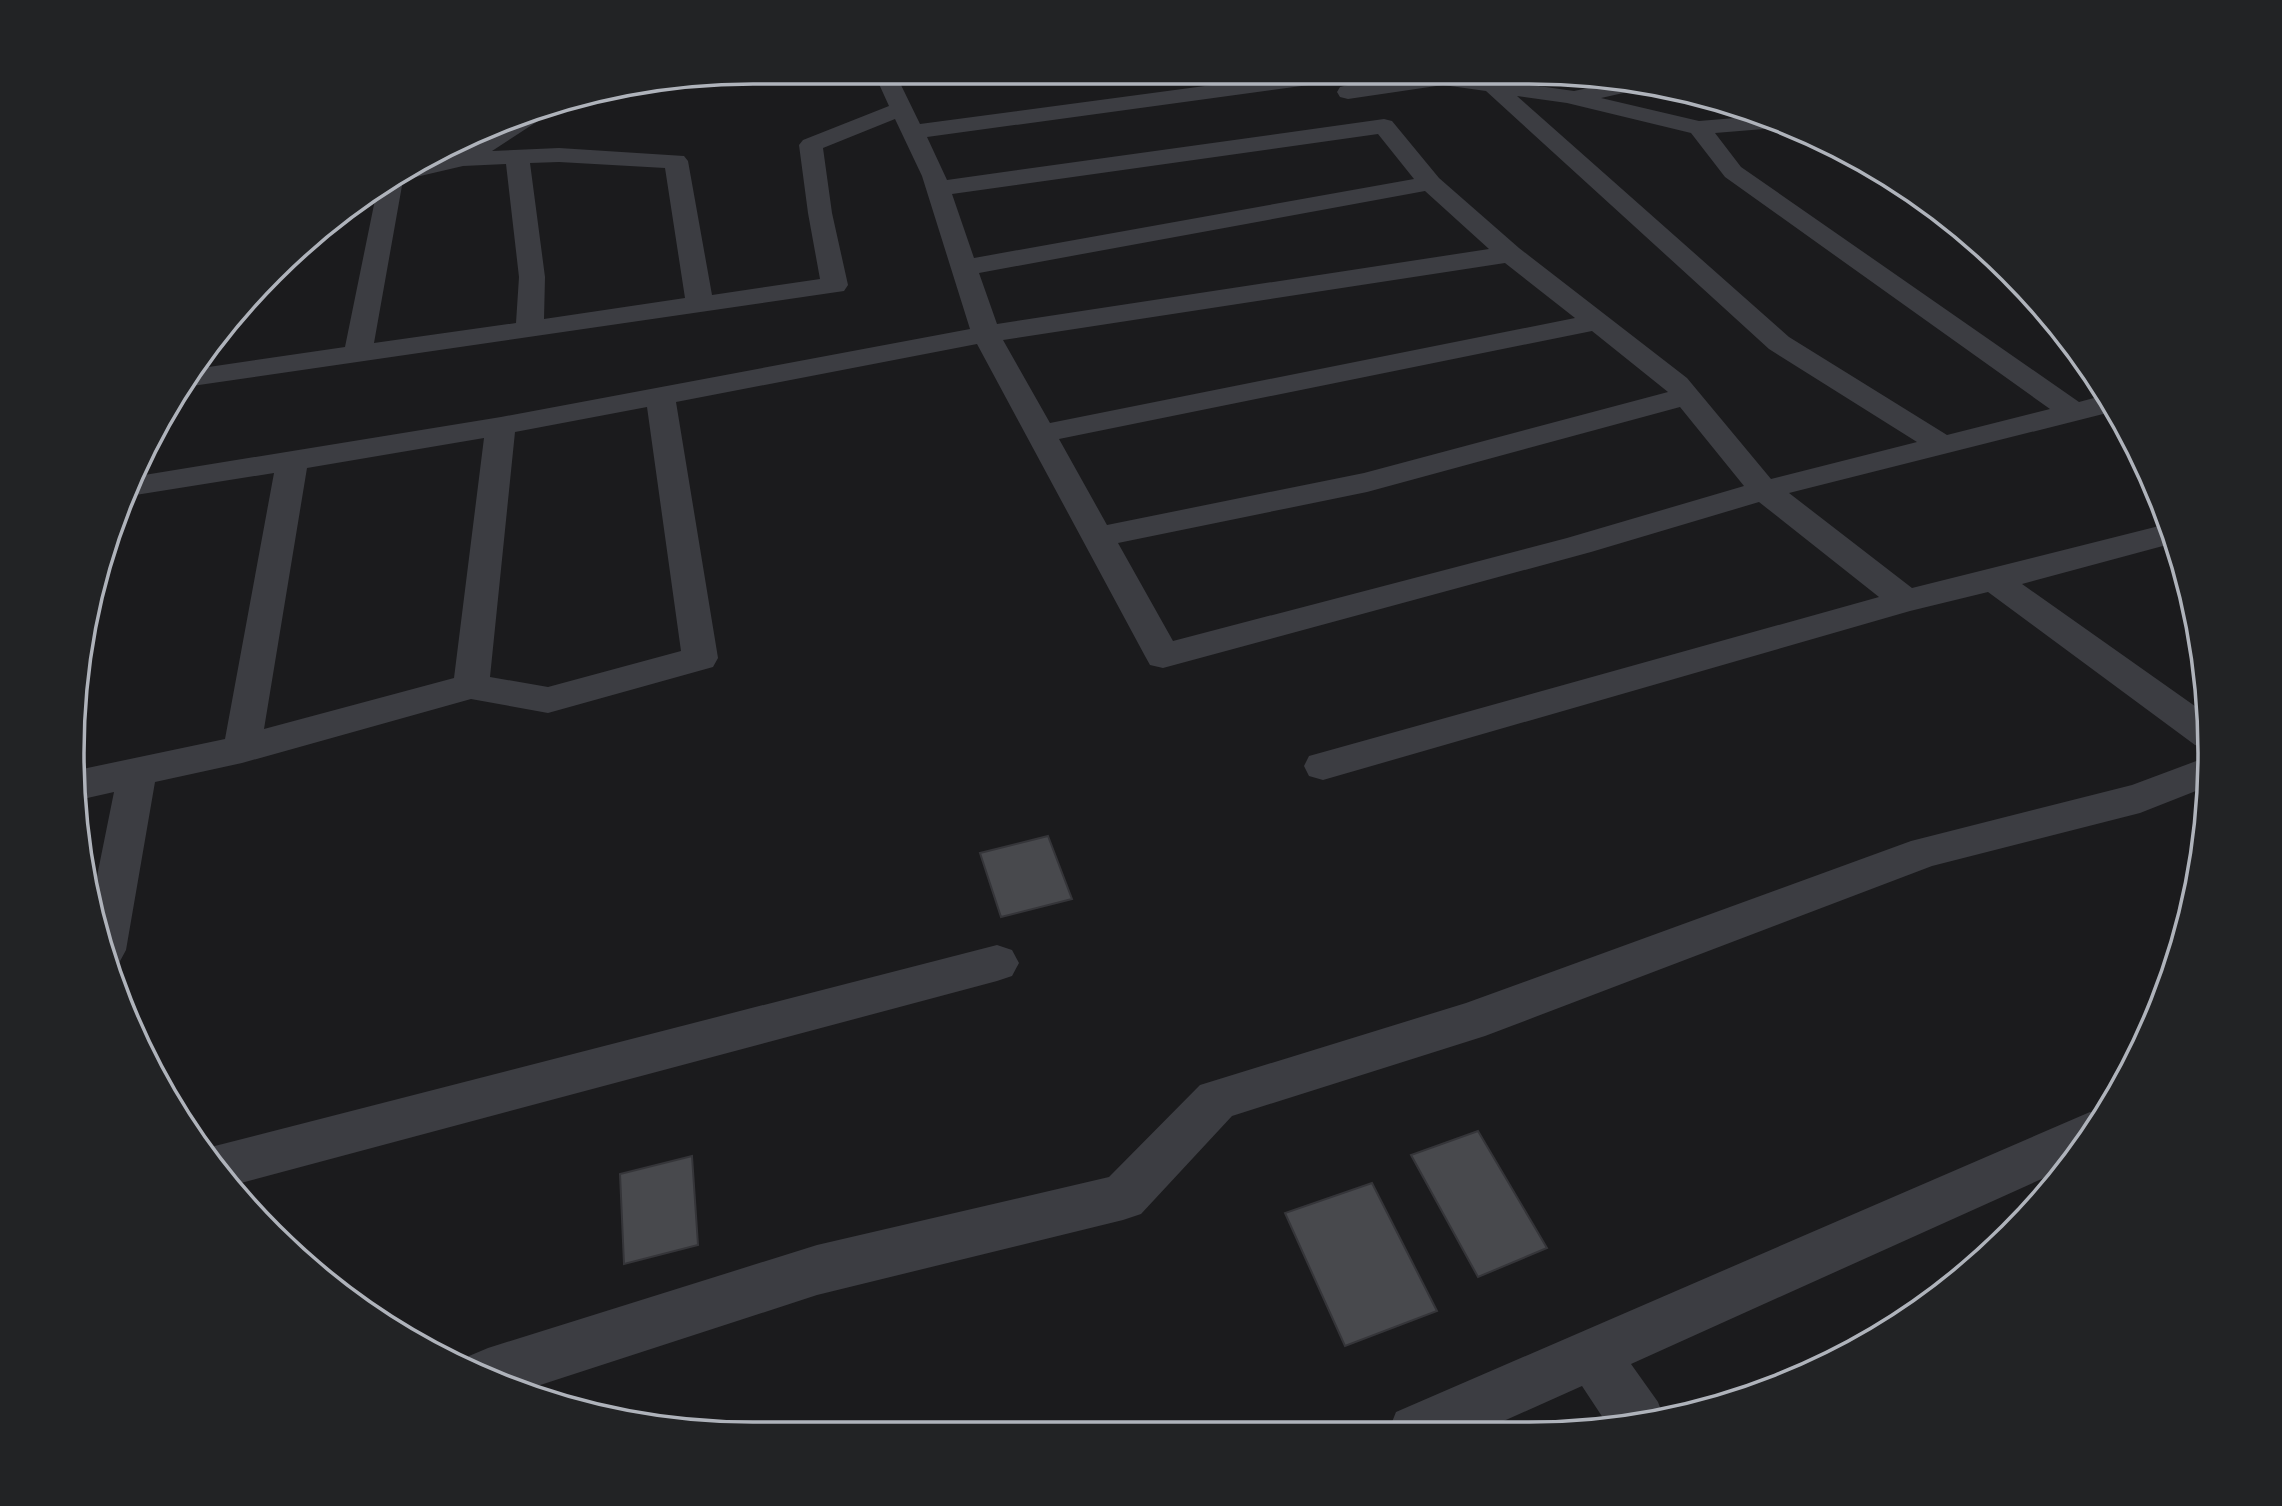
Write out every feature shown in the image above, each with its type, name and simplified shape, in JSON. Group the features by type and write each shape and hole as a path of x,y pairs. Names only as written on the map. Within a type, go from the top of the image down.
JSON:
{"street":[{"path":"889,84 938,189 986,334 1163,656 1579,545 1764,491 2100,406"},
{"path":"200,377 835,285 820,212 811,145 907,120 1254,84"},
{"path":"1340,84 1384,126 1430,183 1510,254 1677,384 1764,491 1906,601"},
{"path":"1348,92 1402,84"},
{"path":"1480,84 1567,96 1699,128 1752,123"},
{"path":"1493,86 1779,342 1942,445"},
{"path":"1567,96 1609,89"},
{"path":"938,189 1384,126"},
{"path":"1699,128 1733,172 2074,412"},
{"path":"463,159 505,132"},
{"path":"433,166 463,159 559,155 676,161 700,305"},
{"path":"517,157 532,277 530,329"},
{"path":"964,268 1430,183"},
{"path":"358,354 388,192"},
{"path":"140,486 500,426 986,334 1510,254"},
{"path":"1041,434 1598,322"},
{"path":"85,783 242,749 471,686 548,700 700,658 660,396"},
{"path":"1098,537 1367,482 1687,396"},
{"path":"471,686 500,426"},
{"path":"242,749 292,461"},
{"path":"1324,766 1906,601 2161,536"},
{"path":"1994,580 2197,727"},
{"path":"108,929 137,772"},
{"path":"499,1372 817,1270 1123,1197 1217,1100 1469,1022 1925,852 2140,798 2198,775"},
{"path":"225,1164 997,963"},
{"path":"1439,1422 2073,1141"},
{"path":"1592,1354 1631,1414"}],"building":[{"path":"1048,836 1072,899 1001,917 980,853"},
{"path":"1478,1131 1547,1248 1478,1277 1411,1155"},
{"path":"692,1156 698,1245 624,1264 620,1174"},
{"path":"1372,1183 1437,1311 1345,1346 1285,1213"}]}
